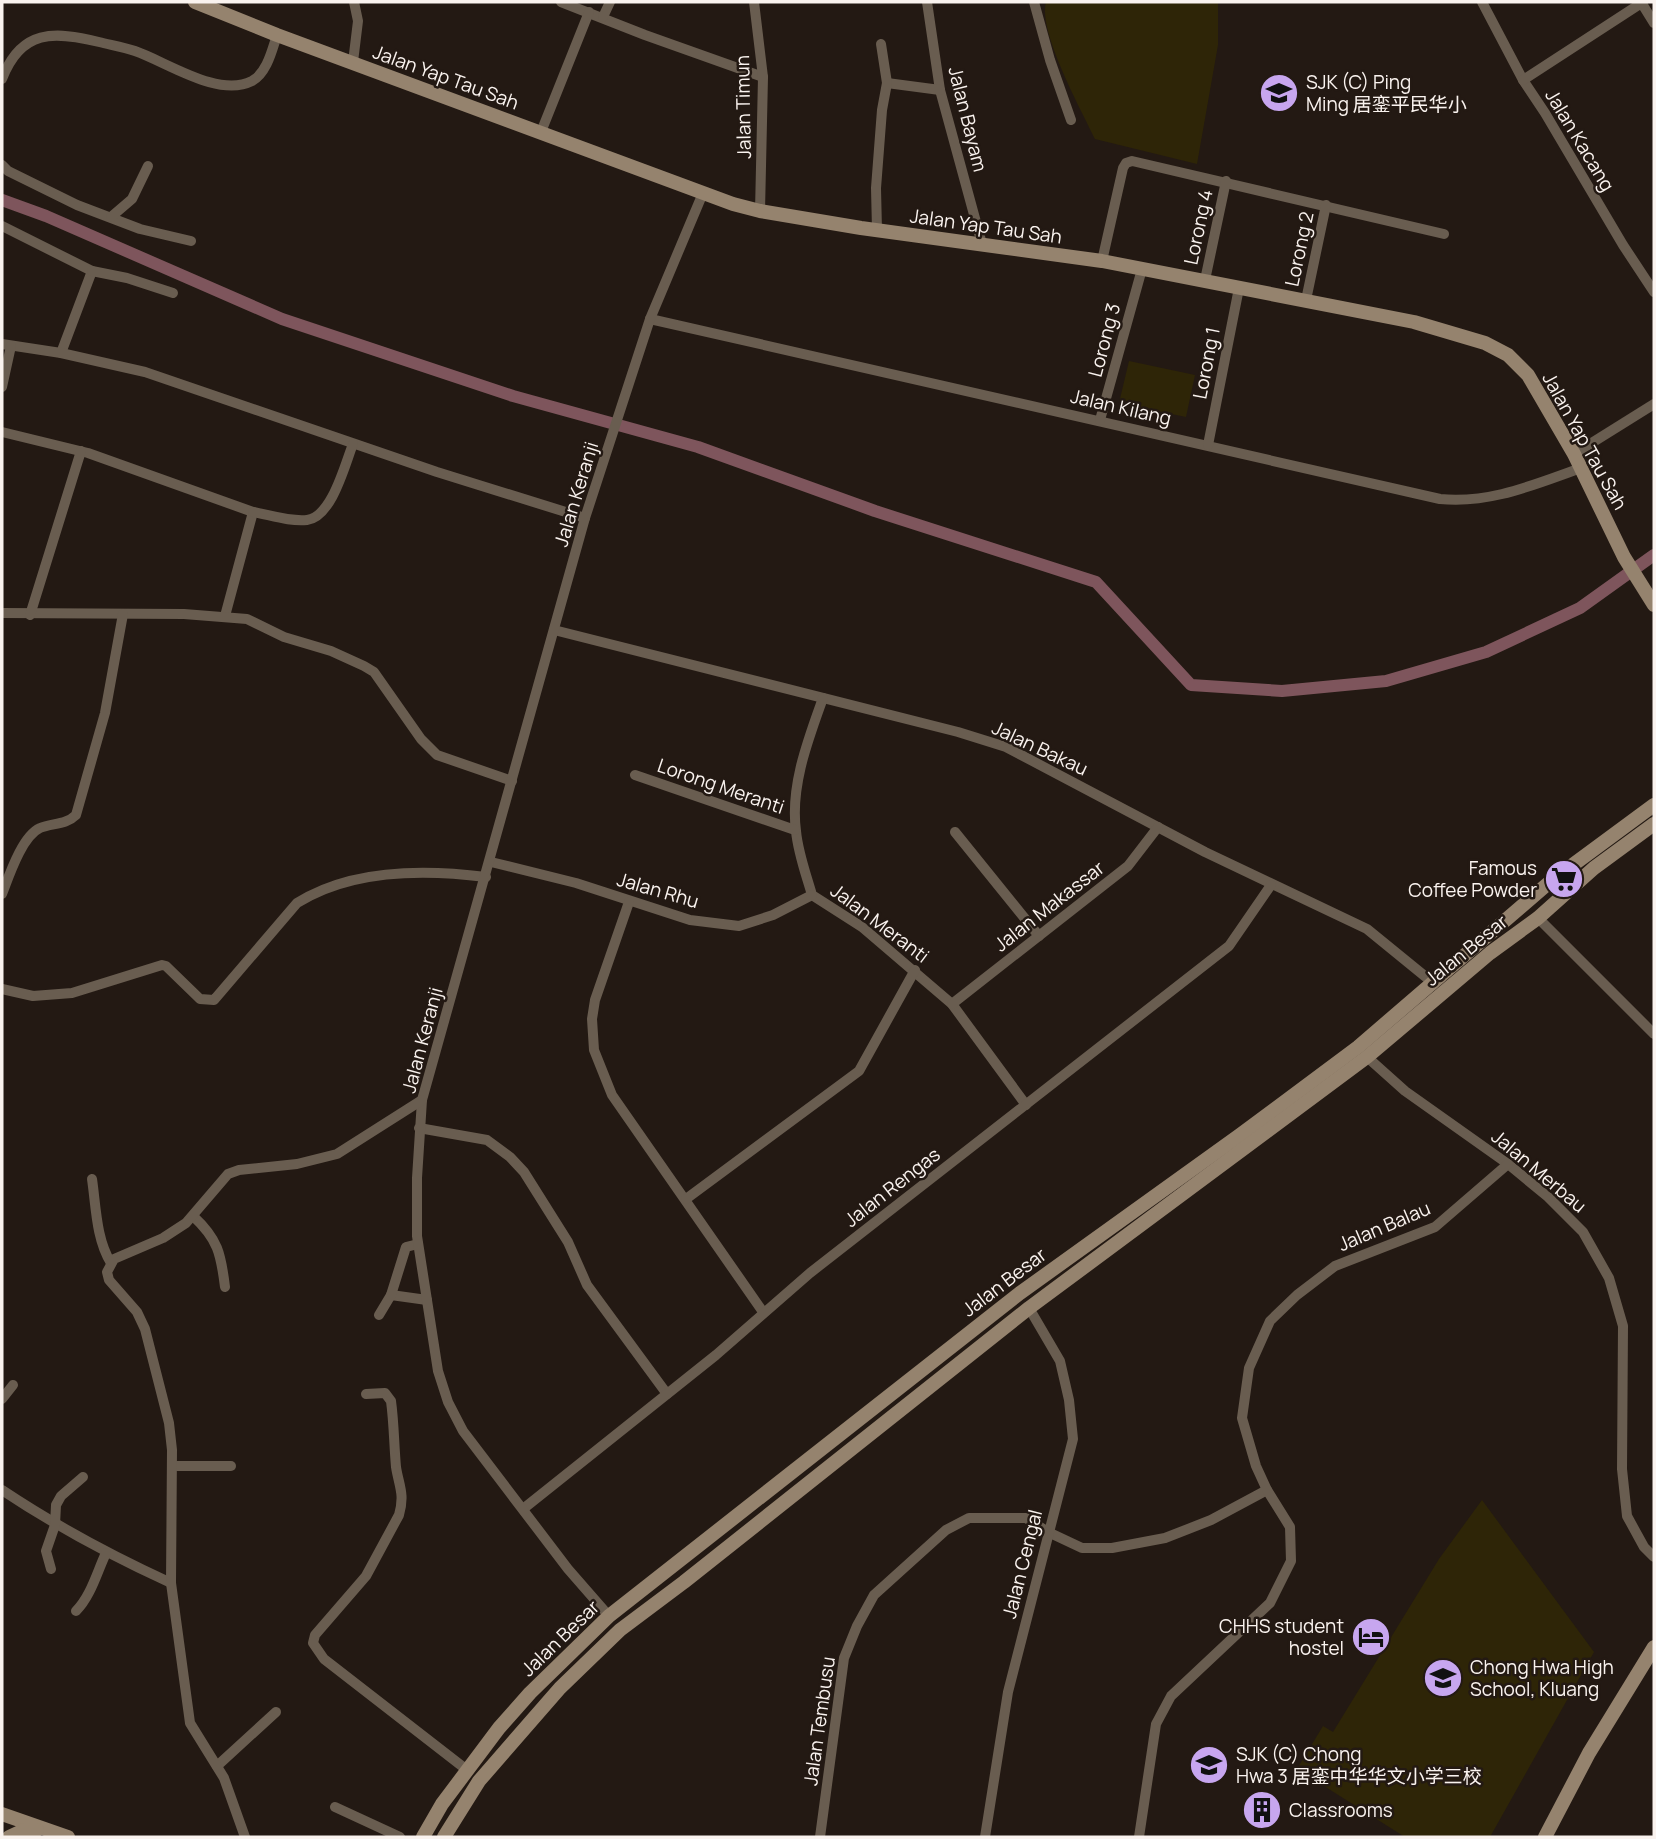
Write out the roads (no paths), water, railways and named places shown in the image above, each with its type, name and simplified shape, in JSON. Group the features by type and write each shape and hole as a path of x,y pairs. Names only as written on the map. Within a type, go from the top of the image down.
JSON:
{"main road":[{"name":"Jalan Yap Tau Sah","path":"195,2 704,193 760,211 1102,261 1414,322 1485,342 1508,355 1528,375 1574,454 1624,557 1654,605"},
{"name":"Jalan Besar","path":"423,1837 442,1804 499,1728 530,1693 609,1616 1020,1293 1358,1047 1551,881 1654,805"},
{"name":"Jalan Besar","path":"444,1837 479,1781 560,1688 620,1630 1029,1308 1367,1057 1490,953 1538,918 1594,868 1654,824"},
{"path":"1545,1837 1589,1753 1654,1647"},
{"path":"2,1814 68,1837"},
{"path":"9,1837 24,1830 51,1830"}],"street":[{"path":"353,62 358,21 354,2"},
{"path":"561,2 763,77"},
{"path":"603,17 610,2"},
{"name":"Jalan Timun","path":"754,2 763,77 760,211"},
{"name":"Jalan Bayam","path":"927,2 940,90 982,244"},
{"path":"1034,2 1071,120"},
{"name":"Jalan Kacang","path":"1482,2 1523,80 1654,292"},
{"path":"1523,80 1642,2 1654,23"},
{"path":"541,132 589,12"},
{"path":"2,79 23,45 36,38 67,34 135,51 203,80 227,86 240,85 251,81 263,69 277,35"},
{"path":"877,230 876,188 882,110 887,83 881,44"},
{"path":"887,83 940,90"},
{"path":"1102,261 1123,168 1126,163 1132,161 1444,234"},
{"path":"2,165 8,171 77,205 140,229 191,241"},
{"path":"111,216 131,199 148,166"},
{"name":"Lorong 4","path":"1205,280 1226,181"},
{"path":"650,319 704,193"},
{"name":"Lorong 2","path":"1306,300 1326,205"},
{"path":"2,226 92,271 127,278 173,293"},
{"name":"Lorong 3","path":"1100,420 1142,269"},
{"path":"61,353 92,271"},
{"name":"Lorong 1","path":"1208,445 1239,288"},
{"name":"Jalan Keranji","path":"609,1616 568,1569 463,1431 448,1402 438,1371 418,1244 416,1199 422,1100 491,862 585,518 625,403 650,319"},
{"name":"Jalan Kilang","path":"650,319 1440,499 1460,501 1509,494 1581,468"},
{"path":"2,387 6,345 61,353 145,372 352,444 585,518"},
{"path":"1574,454 1654,404"},
{"path":"2,432 80,451 253,512 306,520 318,516 326,507 352,444"},
{"path":"30,615 80,451"},
{"path":"225,616 253,512"},
{"path":"2,613 225,616 247,619 284,637 331,651 374,672 421,739 438,755 512,781"},
{"path":"2,894 19,854 33,833 41,827 71,820 76,815 105,713 123,614"},
{"name":"Jalan Bakau","path":"554,630 958,732 1006,747 1271,885 1367,929 1432,982"},
{"name":"Jalan Meranti","path":"823,698 803,755 795,830 812,895 862,927 952,1004 1026,1105"},
{"name":"Lorong Meranti","path":"635,775 795,830"},
{"name":"Jalan Makassar","path":"952,1004 1128,866 1158,827"},
{"path":"955,832 1039,936"},
{"name":"Jalan Rhu","path":"491,862 576,883 690,920 738,926 773,915 812,895"},
{"path":"2,989 33,996 61,994 162,965 200,999 214,1000 297,903 314,892 331,885 393,874 451,872 486,877"},
{"name":"Jalan Rengas","path":"523,1509 716,1355 763,1312 1229,946 1271,885"},
{"path":"629,902 595,1000 592,1019 594,1050 612,1096 763,1312"},
{"path":"1538,918 1654,1034"},
{"path":"686,1199 859,1071 915,970"},
{"name":"Jalan Merbau","path":"1367,1057 1405,1091 1508,1164 1548,1197 1583,1232 1609,1278 1623,1326 1622,1469 1628,1516 1644,1547 1654,1557"},
{"path":"245,1837 228,1788 190,1723 171,1583 172,1466 169,1423 145,1329 137,1312 109,1280 107,1272 114,1259 176,1231 193,1216 228,1174 239,1170 297,1164 337,1154 422,1100"},
{"path":"419,1128 487,1140 510,1157 524,1172 568,1242 587,1285 667,1394"},
{"name":"Jalan Balau","path":"1139,1837 1156,1724 1171,1696 1270,1603 1291,1561 1290,1527 1256,1466 1242,1418 1249,1368 1270,1321 1297,1295 1335,1266 1436,1227 1508,1164"},
{"path":"92,1179 99,1229 111,1263"},
{"path":"193,1216 214,1238 223,1266 225,1287"},
{"path":"379,1315 391,1295 406,1247 418,1244"},
{"path":"391,1295 427,1300"},
{"name":"Jalan Cengal","path":"985,1837 1008,1692 1073,1439 1069,1400 1060,1361 1029,1308"},
{"path":"2,1399 13,1385"},
{"path":"366,1394 385,1393 391,1401 397,1470 403,1493 400,1515 366,1576 315,1635 313,1643 324,1659 467,1770"},
{"path":"172,1466 231,1466"},
{"path":"51,1569 46,1551 55,1525 56,1505 61,1496 83,1477"},
{"path":"2,1490 55,1525 106,1553 171,1583"},
{"name":"Jalan Tembusu","path":"820,1837 844,1658 857,1626 874,1595 946,1530 969,1518 1027,1518 1048,1532 1082,1548 1112,1548 1165,1538 1211,1520 1267,1490"},
{"path":"76,1611 86,1601 106,1553"},
{"path":"217,1766 276,1712"},
{"path":"335,1807 400,1837"}],"waterway":[{"path":"2,200 46,216 282,319 513,396 698,447 875,511 1096,582 1191,685 1282,691 1386,681 1486,652 1580,608 1654,555"}],"place":[{"name":"SJK (C) Ping Ming 居銮平民华小","path":"1279,93"},
{"name":"Famous Coffee Powder","path":"1564,879"},
{"name":"CHHS student hostel","path":"1371,1637"},
{"name":"Chong Hwa High School, Kluang","path":"1443,1678"},
{"name":"SJK (C) Chong Hwa 3 居銮中华华文小学三校","path":"1209,1765"},
{"name":"Classrooms","path":"1262,1810"}]}
